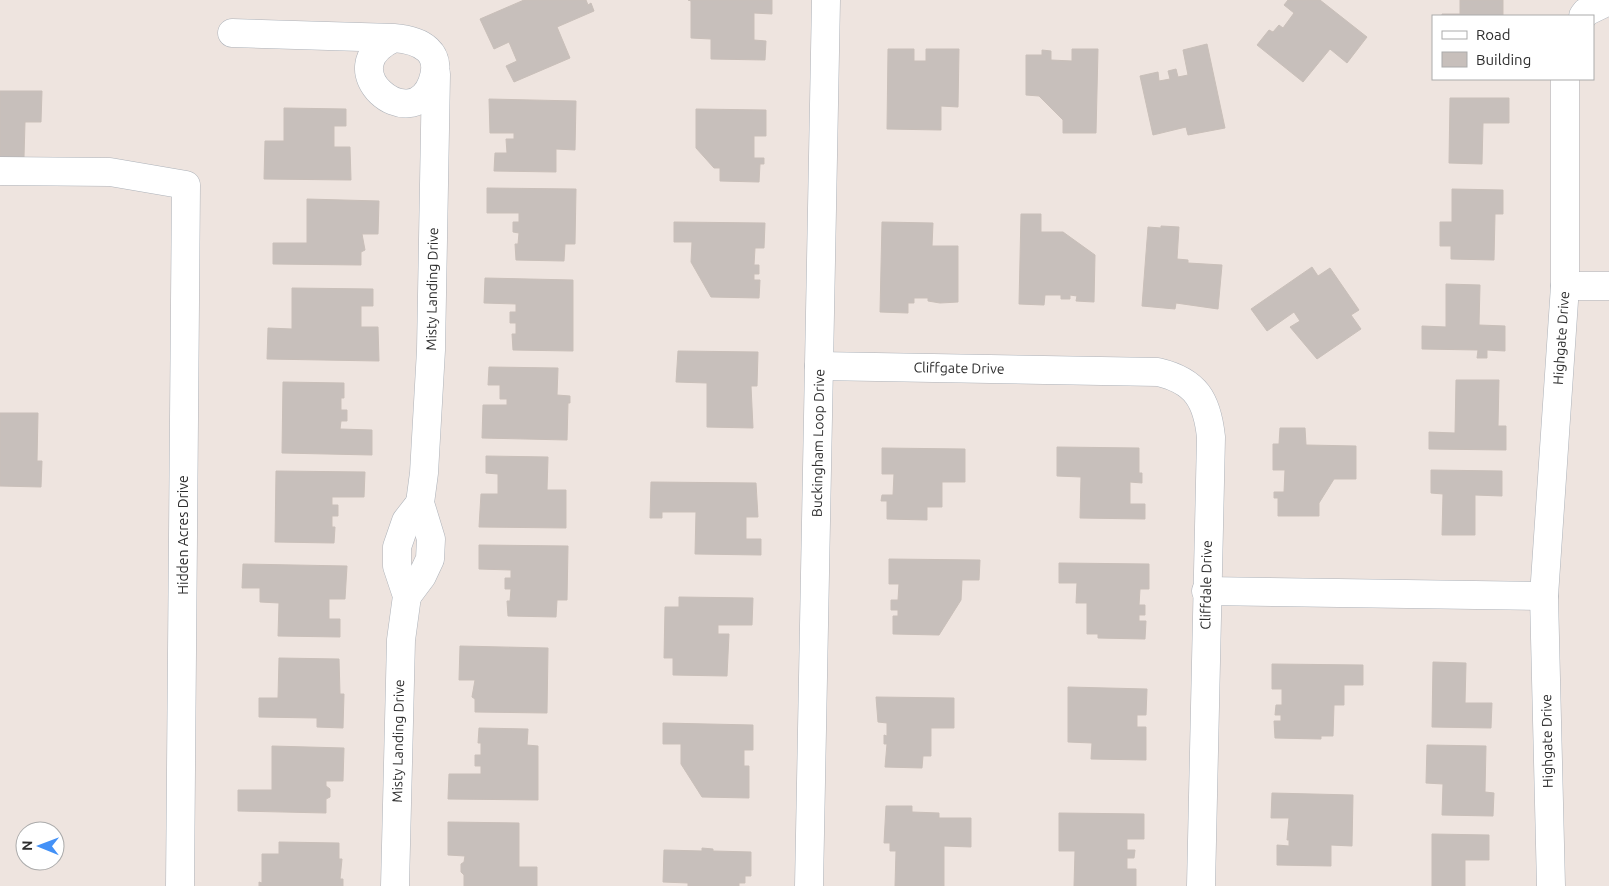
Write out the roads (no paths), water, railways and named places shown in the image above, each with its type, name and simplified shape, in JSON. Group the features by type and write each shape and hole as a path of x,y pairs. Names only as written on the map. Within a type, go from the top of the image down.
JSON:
{"street":[{"name":"Buckingham Loop Drive","path":"809,886 826,0"},
{"path":"1584,15 1586,12 1609,1"},
{"path":"232,32 394,38 409,39 423,44 433,57 436,74 430,89 421,97 411,102 400,103 383,97 375,89 370,79 371,61 376,50 384,42 394,38"},
{"name":"Misty Landing Drive","path":"395,886 401,640 406,596 422,576 430,559 431,540 420,503 431,350 436,74"},
{"name":"Highgate Drive","path":"1551,886 1544,596 1565,286 1564,80"},
{"name":"Hidden Acres Drive","path":"0,171 110,172 186,185 180,886"},
{"path":"1565,286 1609,286"},
{"name":"Cliffgate Drive","path":"820,366 1098,370"},
{"name":"Cliffdale Drive","path":"1098,370 1158,372 1176,376 1202,398 1209,416 1211,437 1206,590 1201,886"},
{"path":"1206,590 1544,596"}]}
